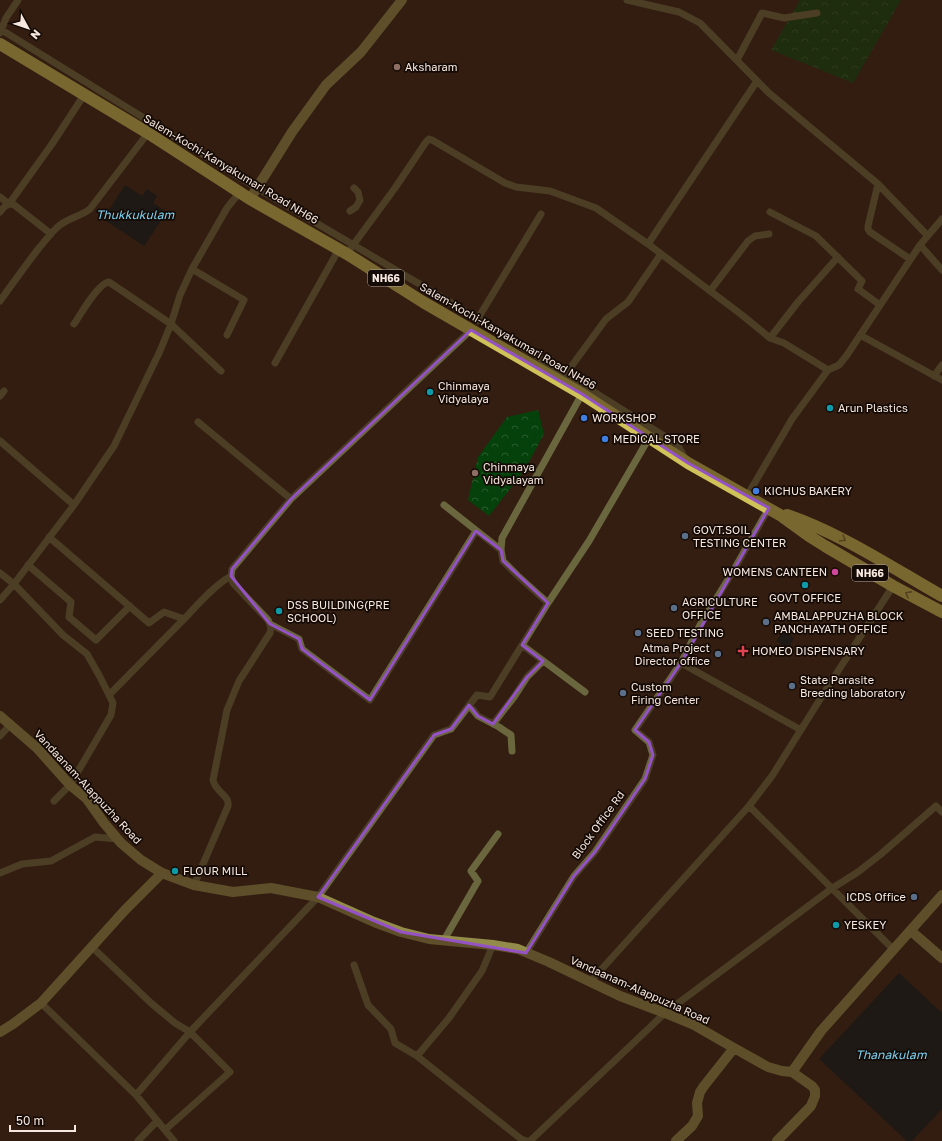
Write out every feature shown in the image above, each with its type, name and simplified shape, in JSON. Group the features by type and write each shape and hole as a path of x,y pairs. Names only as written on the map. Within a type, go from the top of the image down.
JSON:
{"highway":[{"name":"Salem-Kochi-Kanyakumari Road NH66","path":"0,44 148,133 250,198 346,249 423,302 474,325 688,463 770,509 820,543 893,586 942,612"},
{"name":"NH66","path":"770,509 808,523 837,536 942,596"}],"main road":[{"path":"250,198 292,132 326,85 361,52 402,0"},
{"name":"Vandaanam-Alappuzha Road","path":"0,716 37,748 70,785 87,800 118,839 141,860 162,873 194,885 233,892 271,888 318,896 374,922 401,932 429,939 518,949 620,996 694,1025 768,1067 792,1072"},
{"path":"0,1032 42,1003 92,947 162,873"},
{"path":"777,1141 811,1106 815,1096 815,1090 812,1086 792,1072 821,1031 942,895"},
{"path":"911,931 942,958"},
{"path":"676,1141 692,1126 698,1116 700,1092 734,1048"}],"street":[{"path":"18,0 6,18 1,31 257,188 346,249"},
{"path":"627,0 678,12 700,23 770,93 878,184 927,235"},
{"path":"737,60 762,13 784,18 817,13"},
{"path":"648,244 758,81"},
{"path":"0,212 9,204 52,144 84,95"},
{"path":"0,301 26,264 51,234 60,225 90,209 148,133"},
{"path":"275,363 346,249 395,188 429,139 505,183 516,187 550,191 596,208 648,244 770,338 784,343 828,370"},
{"path":"878,184 868,229 870,232 910,259"},
{"path":"350,211 356,207 360,200 358,192 354,188"},
{"path":"0,600 14,584 74,505 114,446 148,378 171,324 180,295 192,269 227,208 240,192"},
{"path":"0,197 9,204 13,204 51,234"},
{"path":"770,212 816,236 862,281 858,289 880,304"},
{"path":"194,885 229,802 228,799 216,788 213,780 227,710 239,681 270,633 271,627 268,620 234,583 230,576 232,569 291,499 474,325 541,214"},
{"path":"747,496 792,419 828,370 839,365 847,355 910,259 927,235 942,219"},
{"path":"710,291 748,241 755,236 769,234"},
{"path":"920,245 942,270"},
{"path":"565,375 606,319 628,302 661,254"},
{"path":"770,338 798,302 838,257"},
{"path":"192,269 244,300 227,335"},
{"path":"74,324 99,288 106,282 109,282 171,324 221,371"},
{"path":"474,325 565,375 677,444 688,463"},
{"path":"860,335 942,380"},
{"path":"934,376 942,365"},
{"path":"548,603 503,561 500,550 502,538 582,394"},
{"path":"198,422 291,499"},
{"path":"136,1095 190,1032 318,896 434,736 451,729 477,695 490,696 589,541 649,438"},
{"path":"0,441 74,505"},
{"path":"444,505 500,550"},
{"path":"770,509 700,625 681,663 801,730"},
{"path":"270,624 298,639 302,649 370,700 476,531"},
{"path":"50,537 149,623 164,612 184,619"},
{"path":"28,565 71,602 69,617 96,640 130,606"},
{"path":"0,573 14,584 63,635 87,654 113,703 111,715 70,785 54,801"},
{"path":"109,695 224,579 230,576"},
{"path":"590,982 749,806 772,776 893,586"},
{"path":"522,645 585,692"},
{"path":"493,724 514,697 527,676 543,661"},
{"name":"Block Office Rd","path":"526,953 574,876 595,852 645,779 654,755 649,742 635,730 681,663"},
{"path":"469,705 478,716 511,735 512,751"},
{"path":"0,736 11,724"},
{"path":"749,806 893,949"},
{"path":"354,965 368,1005 392,1029 395,1043 417,1056 521,1139 529,1141 665,1013 831,889 858,872 936,806 942,812"},
{"path":"444,940 478,881 471,871 498,834"},
{"path":"0,873 22,864 51,861 95,837 118,839"},
{"path":"417,1056 450,1018 482,972 493,945"},
{"path":"92,947 175,1023 190,1032 230,1072 165,1130"},
{"path":"42,1003 136,1095 174,1141"},
{"path":"138,1141 158,1121"}],"highlighted area":[{"path":"471,330 582,394 688,463 769,508 681,663 635,730 649,742 653,755 645,779 595,852 574,876 526,953 401,932 318,897 434,735 451,729 469,705 478,716 493,724 527,677 543,661 522,645 548,603 503,561 501,550 476,531 370,700 302,649 299,639 270,624 231,576 232,569 291,499"}],"green space":[{"path":"800,0 901,0 853,83 771,50"},
{"path":"538,410 544,434 524,471 489,516 468,500 478,457 507,417"}],"water":[{"name":"Thukkukulam","path":"125,185 142,196 147,189 157,196 153,203 167,212 144,246 103,219"},
{"path":"783,631 794,638 788,649 776,641"},
{"name":"Thanakulam","path":"899,973 942,1013 942,1109 912,1141 907,1141 819,1059"}],"place":[{"name":"Aksharam","path":"397,67"},
{"name":"Chinmaya Vidyalaya","path":"430,392"},
{"name":"Arun Plastics","path":"830,408"},
{"name":"WORKSHOP","path":"584,418"},
{"name":"MEDICAL STORE","path":"605,439"},
{"name":"Chinmaya Vidyalayam","path":"475,473"},
{"name":"KICHUS BAKERY","path":"756,491"},
{"name":"GOVT.SOIL TESTING CENTER","path":"685,536"},
{"name":"WOMENS CANTEEN","path":"835,572"},
{"name":"GOVT OFFICE","path":"805,585"},
{"name":"AGRICULTURE OFFICE","path":"674,608"},
{"name":"DSS BUILDING(PRE SCHOOL)","path":"279,611"},
{"name":"AMBALAPPUZHA BLOCK PANCHAYATH OFFICE","path":"766,622"},
{"name":"SEED TESTING","path":"638,633"},
{"name":"HOMEO DISPENSARY","path":"743,651"},
{"name":"Atma Project Director office","path":"718,654"},
{"name":"State Parasite Breeding laboratory","path":"792,686"},
{"name":"Custom Firing Center","path":"623,693"},
{"name":"FLOUR MILL","path":"175,871"},
{"name":"ICDS Office","path":"914,897"},
{"name":"YESKEY","path":"836,925"}]}
